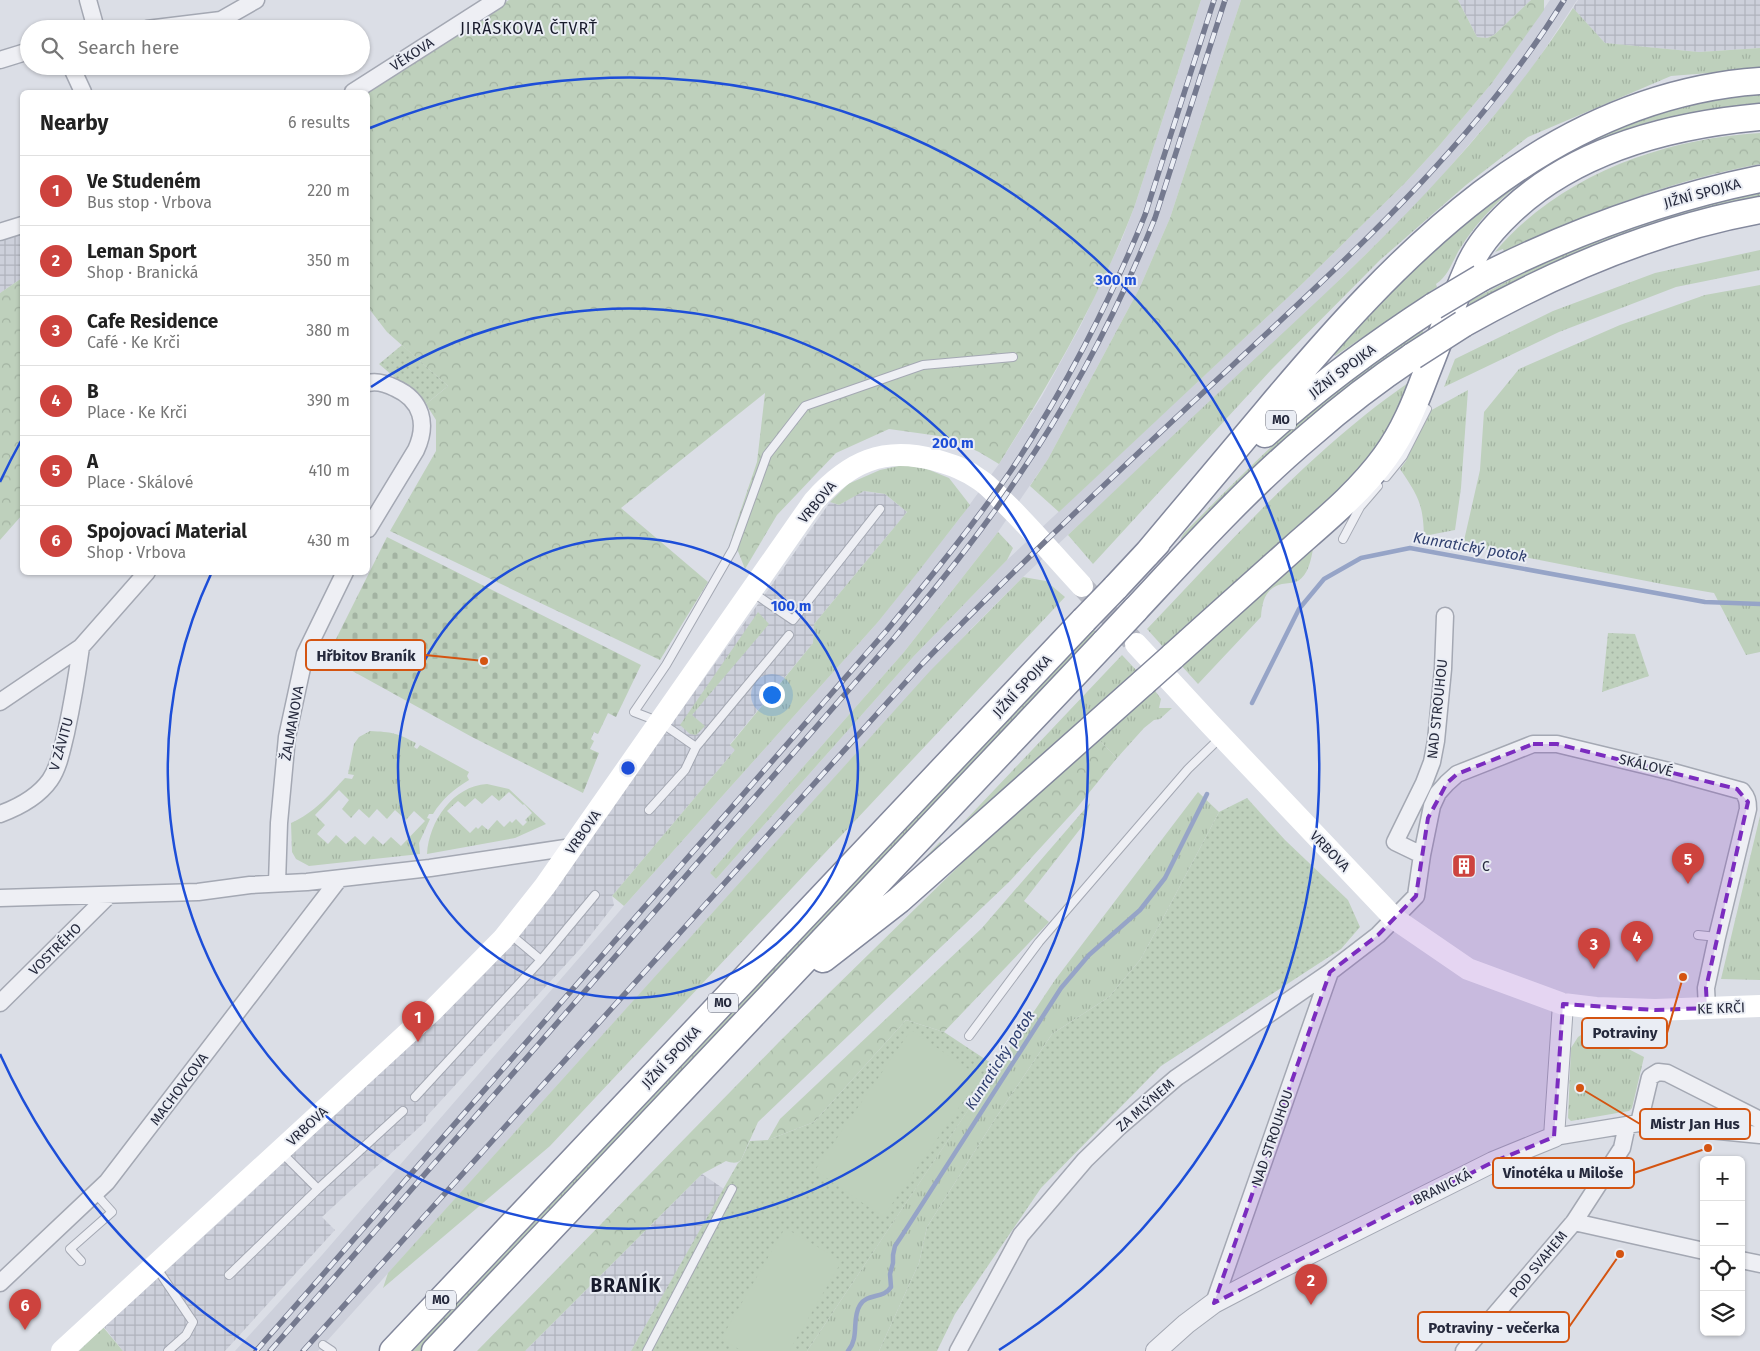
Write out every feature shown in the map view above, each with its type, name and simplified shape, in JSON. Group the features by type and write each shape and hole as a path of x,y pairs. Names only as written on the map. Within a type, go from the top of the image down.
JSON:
{"highway":[{"path":"1146,555 1325,341 1378,285 1477,197 1531,158 1606,118 1667,96 1710,87 1760,81"},
{"path":"763,1005 893,905 1172,657 1342,504 1367,479 1385,458 1406,422 1468,266 1488,235 1516,206 1566,171 1621,146 1687,127 1760,117"},
{"name":"JIŽNÍ SPOJKA","path":"393,1351 1207,490 1290,411 1356,359 1434,306 1481,278 1527,255 1598,225 1692,195 1760,179"},
{"name":"JIŽNÍ SPOJKA","path":"436,1351 1135,610 1279,462 1342,408 1413,356 1463,324 1519,294 1555,276 1628,247 1672,232 1760,210"}],"main road":[{"name":"VRBOVA","path":"62,1351 432,1010 508,933 545,886 750,591 814,501 830,483 866,461 892,454 915,455 959,466 981,481 1017,515 1082,586"},
{"name":"VRBOVA","path":"1136,644 1395,919 1468,969 1563,1004"},
{"name":"KE KRČI","path":"1563,1004 1596,1008 1655,1010 1760,1006"}],"street":[{"path":"88,0 94,20"},
{"path":"221,20 256,0"},
{"name":"VĚKOVA","path":"356,90 496,0"},
{"path":"0,60 20,54"},
{"path":"75,75 82,90"},
{"path":"0,232 20,226"},
{"path":"370,383 388,385 401,390 411,398 420,410 422,438 370,526"},
{"path":"0,702 81,647 144,575"},
{"name":"ŽALMANOVA","path":"277,883 279,823 287,737 305,654 344,575"},
{"name":"NAD STROUHOU","path":"1422,855 1395,842 1424,784 1432,762 1442,678 1444,616"},
{"name":"V ZÁVITU","path":"0,814 16,808 33,798 50,780 60,759 75,693 81,647"},
{"name":"SKÁLOVÉ","path":"1422,855 1428,818 1438,793 1446,783 1457,774 1533,744 1564,746 1737,788 1746,796 1748,809 1716,937 1706,988 1707,1008"},
{"path":"0,898 198,892 277,883 339,879 572,847"},
{"path":"1395,919 1416,896 1422,855"},
{"name":"MACHOVCOVA","path":"0,1283 107,1182 339,879"},
{"name":"VOSTRÉHO","path":"0,1004 110,895"},
{"name":"ZA MLÝNEM","path":"958,1351 1021,1235 1085,1160 1119,1127 1176,1078 1330,972 1373,939 1395,919"},
{"name":"NAD STROUHOU","path":"1214,1303 1330,972"},
{"path":"1554,1137 1563,1004"},
{"name":"POD SVAHEM","path":"1464,1351 1574,1222 1622,1148 1650,1077 1658,1072 1667,1073 1760,1120"},
{"name":"BRANICKÁ","path":"1156,1351 1186,1324 1214,1303 1493,1162 1554,1137 1633,1124 1760,1136"},
{"path":"1574,1222 1700,1250"},
{"path":"1745,1261 1760,1264"}],"lane":[{"path":"696,747 660,722 634,712 666,664 733,549 767,455 806,406 923,365 1013,357"},
{"path":"1343,539 1360,507 1403,456 1427,408"},
{"path":"750,591 793,620 880,509"},
{"path":"649,810 685,770 696,747 789,635"},
{"path":"969,1036 1039,942 1188,770 1221,736"},
{"path":"415,1097 541,960 595,895"},
{"path":"508,933 541,960"},
{"path":"1698,935 1716,937"},
{"path":"229,1275 402,1111"},
{"path":"280,1151 318,1189"},
{"path":"647,1351 732,1189"},
{"path":"81,1261 70,1249 112,1212 95,1193"},
{"path":"155,1265 193,1322 186,1335 168,1351"},
{"path":"323,1345 332,1351"}],"highlighted area":[{"path":"1533,744 1557,744 1737,789 1748,802 1706,988 1707,1008 1655,1010 1563,1004 1554,1137 1493,1162 1214,1303 1330,972 1378,935 1416,896 1428,818 1447,783 1457,774"}],"shaded area":[{"path":"1201,0 1241,0 1170,218 1140,287 1048,459 998,532 904,652 710,873 716,879 914,656 1007,560 1300,286 1406,182 1492,83 1550,0 1577,0 1537,61 1510,97 1423,198 1316,303 1023,577 972,628 888,718 318,1351 235,1351 322,1255 624,906 878,622 960,518 999,464 1042,396 1081,325 1122,239 1135,205"},
{"path":"1458,0 1531,0 1494,35 1487,38 1477,37"},
{"path":"1578,0 1760,0 1760,48 1699,52 1605,43 1573,8"},
{"path":"20,234 20,279 0,293 0,242"},
{"path":"863,491 885,494 907,512 814,624 813,643 730,744 735,750 612,896 614,905 580,949 426,1117 426,1121 322,1217 335,1230 225,1351 123,1351 104,1327 237,1206 485,973 520,933 830,502 839,505"},
{"path":"702,1174 724,1189 631,1351 525,1351"}],"green space":[{"path":"509,0 1201,0 1135,205 1121,239 1073,338 999,464 979,452 946,437 889,429 836,453 777,515 745,569 732,536 757,462 765,393 621,508 708,582 660,660 390,531 436,451 436,420 426,404 448,386 387,332 370,310 370,90"},
{"path":"1241,0 1458,0 1477,37 1487,38 1494,35 1531,0 1544,0 1544,10 1492,83 1406,182 1300,286 1059,512 1030,486 1048,459 1140,287 1170,218"},
{"path":"1573,8 1605,43 1699,52 1760,48 1760,69 1671,76 1528,137 1466,185 1380,260 1271,370 1093,564 1068,535 1335,284 1421,198 1501,107 1538,59"},
{"path":"1760,91 1760,106 1656,123 1655,120 1584,147 1540,170 1500,201 1482,219 1463,243 1444,277 1436,284 1437,287 1335,356 1333,354 1439,243 1525,173 1652,112"},
{"path":"1760,133 1760,164 1695,179 1662,189 1566,224 1504,252 1503,249 1495,252 1521,225 1550,202 1582,182 1615,166 1650,153 1686,143"},
{"path":"1760,192 1760,200 1468,308 1470,301 1544,263 1595,241 1674,213"},
{"path":"1760,250 1760,270 1676,287 1559,332 1444,387 1455,359 1553,311 1655,273"},
{"path":"20,279 20,517 0,540 0,293"},
{"path":"1760,285 1760,652 1746,655 1714,593 1463,545 1480,470 1484,412 1519,369 1620,325 1705,295"},
{"path":"1423,328 1423,337 1182,541 1181,538 1184,533 1248,468 1282,437 1329,396"},
{"path":"402,345 448,386 426,404 379,364"},
{"path":"1408,383 1385,433 1360,472 1165,649 1147,629 1252,519 1307,465 1370,411"},
{"path":"1468,390 1461,488 1455,530 1424,536 1421,507 1400,469 1406,461 1428,412"},
{"path":"903,465 927,469 949,478 970,505 878,622 624,906 612,896 735,750 730,745 813,643 814,624 907,512 885,494 864,491 839,505 830,502 848,484 880,470"},
{"path":"998,532 1013,548 1007,560 914,656 716,879 710,873 904,652"},
{"path":"387,537 641,665 616,717 608,713 598,734 594,732 591,739 594,741 590,749 599,753 583,793 472,737 327,657 368,575 370,575 370,571"},
{"path":"1313,549 1307,571 1304,575 1298,581 1276,586 1268,592 1262,606 1261,617 1198,684 1180,664 1298,559"},
{"path":"1023,577 1046,581 1065,597 550,1146 383,1288 388,1273 930,671"},
{"path":"758,612 769,624 692,715 705,726 696,735 690,734 680,725"},
{"path":"1094,630 1098,635 424,1351 413,1351"},
{"path":"1608,633 1635,634 1649,676 1602,692"},
{"path":"1122,655 1138,672 918,871 912,871 940,842 943,844"},
{"path":"1153,688 1161,699 1159,708 1172,708 1160,719 1154,720 1144,728 1117,758 1096,737"},
{"path":"370,731 399,735 416,743 414,747 417,749 420,745 469,772 467,776 469,780 449,795 433,814 429,814 427,818 430,819 419,843 420,854 309,866 296,859 292,852 291,823 314,809 345,778 352,779 354,775 348,774 354,744 359,737","holes":["339,790 349,800 342,809 351,818 359,809 369,818 377,809 387,819 395,810 406,820 414,811 425,821 401,846 391,837 383,845 373,836 365,845 355,836 346,844 336,835 328,844 317,834 325,825 315,815"]},
{"path":"1096,737 1117,758 1076,809 1010,881 758,1122 741,1160 734,1163 726,1161 702,1174 525,1351 477,1351 780,1041 1011,815"},
{"path":"487,784 509,789 546,824 515,838 427,854 432,829 445,807 464,791 475,786","holes":["509,792 532,813 525,820 527,822 523,826 516,819 512,823 510,821 504,827 497,820 488,830 482,825 478,829 476,827 470,833 447,811 458,801 465,807 475,798 482,804 492,795 499,801"]},
{"path":"1198,792 1219,812 1140,960 1109,997 1052,1034 995,1119 927,1227 919,1263 879,1351 807,1351 1055,980"},
{"path":"1247,798 1285,840 1348,900 1360,927 1341,949 1161,1066 1041,1188 955,1314 937,1351 879,1351 919,1263 927,1227 995,1119 1052,1034 1109,997 1140,960 1219,812"},
{"path":"1090,803 1084,824 1024,901 1049,922 944,1032 906,1020 814,1122 768,1140 780,1119 982,928"},
{"path":"1760,816 1760,980 1721,979"},
{"path":"906,1020 944,1032 997,1067 807,1351 631,1351 741,1160 750,1141 768,1140 814,1122"},
{"path":"911,1030 980,1077 883,1217 815,1170"},
{"path":"1587,1031 1609,1031 1613,1041 1644,1057 1632,1108 1629,1111 1571,1121 1568,1118 1571,1048 1578,1037"},
{"path":"785,1228 842,1261 789,1351 742,1351 721,1339"},
{"path":"103,1327 123,1351 79,1351"}],"waterway":[{"name":"Kunratický potok","path":"1252,703 1299,609 1324,579 1361,558 1410,548 1705,602 1760,604"},
{"name":"Kunratický potok","path":"848,1351 854,1340 857,1310 863,1301 884,1293 891,1287 890,1274 895,1246 1061,988 1089,955 1140,910 1165,878 1207,794"}],"tunnel":[{"path":"1082,586 1132,640"}],"railway":[{"path":"256,1351 887,630 996,492 1048,411 1084,347 1131,248 1145,215 1214,0"},
{"path":"270,1351 895,637 959,558 1004,498 1038,447 1076,384 1094,351 1141,252 1155,218 1225,0"},
{"path":"303,1351 922,664 1037,549 1324,280 1411,193 1493,101 1530,52 1564,0"}],"place":[{"name":"Hřbitov Braník","path":"484,661"},
{"name":"C","path":"1464,866"},
{"name":"A","path":"1688,884"},
{"name":"B","path":"1637,962"},
{"name":"Cafe Residence","path":"1594,969"},
{"name":"Potraviny","path":"1683,977"},
{"name":"Ve Studeném","path":"418,1042"},
{"name":"Mistr Jan Hus","path":"1580,1088"},
{"name":"Vinotéka u Miloše","path":"1708,1148"},
{"name":"Potraviny - večerka","path":"1620,1254"},
{"name":"Leman Sport","path":"1311,1305"},
{"name":"Spojovací Material","path":"25,1330"}],"district":[{"name":"JIRÁSKOVA ČTVRŤ","path":"529,28"},
{"name":"BRANÍK","path":"626,1285"}]}
